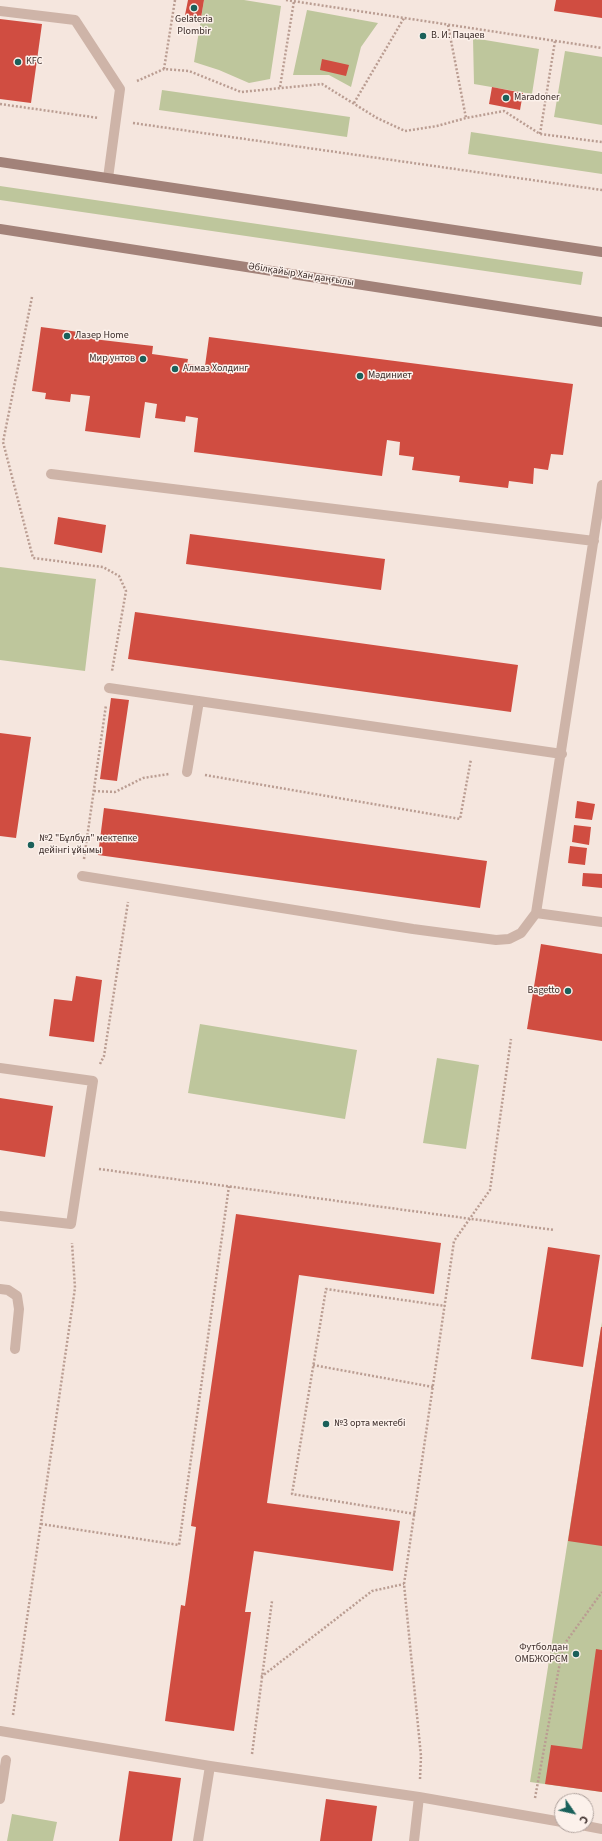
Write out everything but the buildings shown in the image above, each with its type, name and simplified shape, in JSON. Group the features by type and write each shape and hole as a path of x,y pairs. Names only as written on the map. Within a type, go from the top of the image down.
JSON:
{"main road":[{"path":"0,162 602,252"},
{"name":"Әбілқайыр Хан даңғылы","path":"0,229 602,322"}],"lane":[{"path":"0,11 75,20 120,89 108,178"},
{"path":"51,474 594,541"},
{"path":"82,876 413,929 496,940 509,938 521,933 536,913 562,754 602,485"},
{"path":"108,688 562,754"},
{"path":"187,772 199,701"},
{"path":"536,913 602,922"},
{"path":"0,1068 93,1080 71,1224 0,1216"},
{"path":"0,1289 8,1290 17,1296 19,1309 15,1349"},
{"path":"5,1732 210,1766 419,1797 554,1821"},
{"path":"0,1799 6,1760"},
{"path":"198,1841 210,1766"},
{"path":"414,1841 419,1797"}],"path":[{"path":"175,0 164,69 189,71 241,92 322,84 377,118 405,131 437,126 466,118 504,111 540,134 602,142"},
{"path":"286,0 602,48"},
{"path":"280,87 294,1"},
{"path":"354,103 404,18"},
{"path":"448,25 466,118"},
{"path":"540,134 555,41"},
{"path":"0,104 602,190"},
{"path":"32,297 3,442 33,558 103,567 119,576 126,591 108,688 82,876"},
{"path":"94,791 115,792 143,778 170,773 187,772 460,819 474,741"},
{"path":"93,1080 104,1056 131,884"},
{"path":"419,1797 421,1756 404,1584 454,1241 490,1190 511,1039"},
{"path":"80,1166 554,1230"},
{"path":"41,1524 179,1545 229,1186"},
{"path":"5,1732 41,1524 75,1288 71,1224"},
{"path":"414,1514 292,1494 326,1289 445,1306"},
{"path":"313,1365 433,1387"},
{"path":"261,1677 372,1592 404,1584"},
{"path":"534,1817 537,1783 563,1646 602,1592"},
{"path":"250,1772 253,1738 272,1601"}],"green space":[{"path":"204,0 244,0 281,6 270,79 249,83 219,70 194,62"},
{"path":"307,10 378,23 361,47 351,87 329,75 293,75"},
{"path":"473,38 539,49 532,94 474,84"},
{"path":"565,51 602,57 602,125 554,117"},
{"path":"162,90 350,117 347,137 159,110"},
{"path":"471,132 602,152 602,174 468,154"},
{"path":"0,186 583,272 581,285 0,200"},
{"path":"0,567 96,579 85,671 0,660"},
{"path":"200,1024 357,1050 345,1119 188,1093"},
{"path":"437,1058 479,1065 466,1149 423,1143"},
{"name":"Футболдан ОМБЖОРСМ","path":"602,1322 602,1792 530,1782"},
{"path":"12,1814 57,1822 53,1841 7,1841"}],"place":[{"name":"Gelateria Plombir","path":"194,8"},
{"name":"В. И. Пацаев","path":"423,36"},
{"name":"KFC","path":"18,62"},
{"name":"Maradoner","path":"506,98"},
{"name":"Лазер Home","path":"67,336"},
{"name":"Мир унтов","path":"143,359"},
{"name":"Алмаз Холдинг","path":"175,369"},
{"name":"Мәдиниет","path":"360,376"},
{"name":"№2 \"Бұлбұл\" мектепке дейінгі ұйымы","path":"31,845"},
{"name":"Bagetto","path":"568,991"},
{"name":"№3 орта мектебі","path":"326,1424"},
{"name":"Футболдан ОМБЖОРСМ","path":"576,1654"}]}
